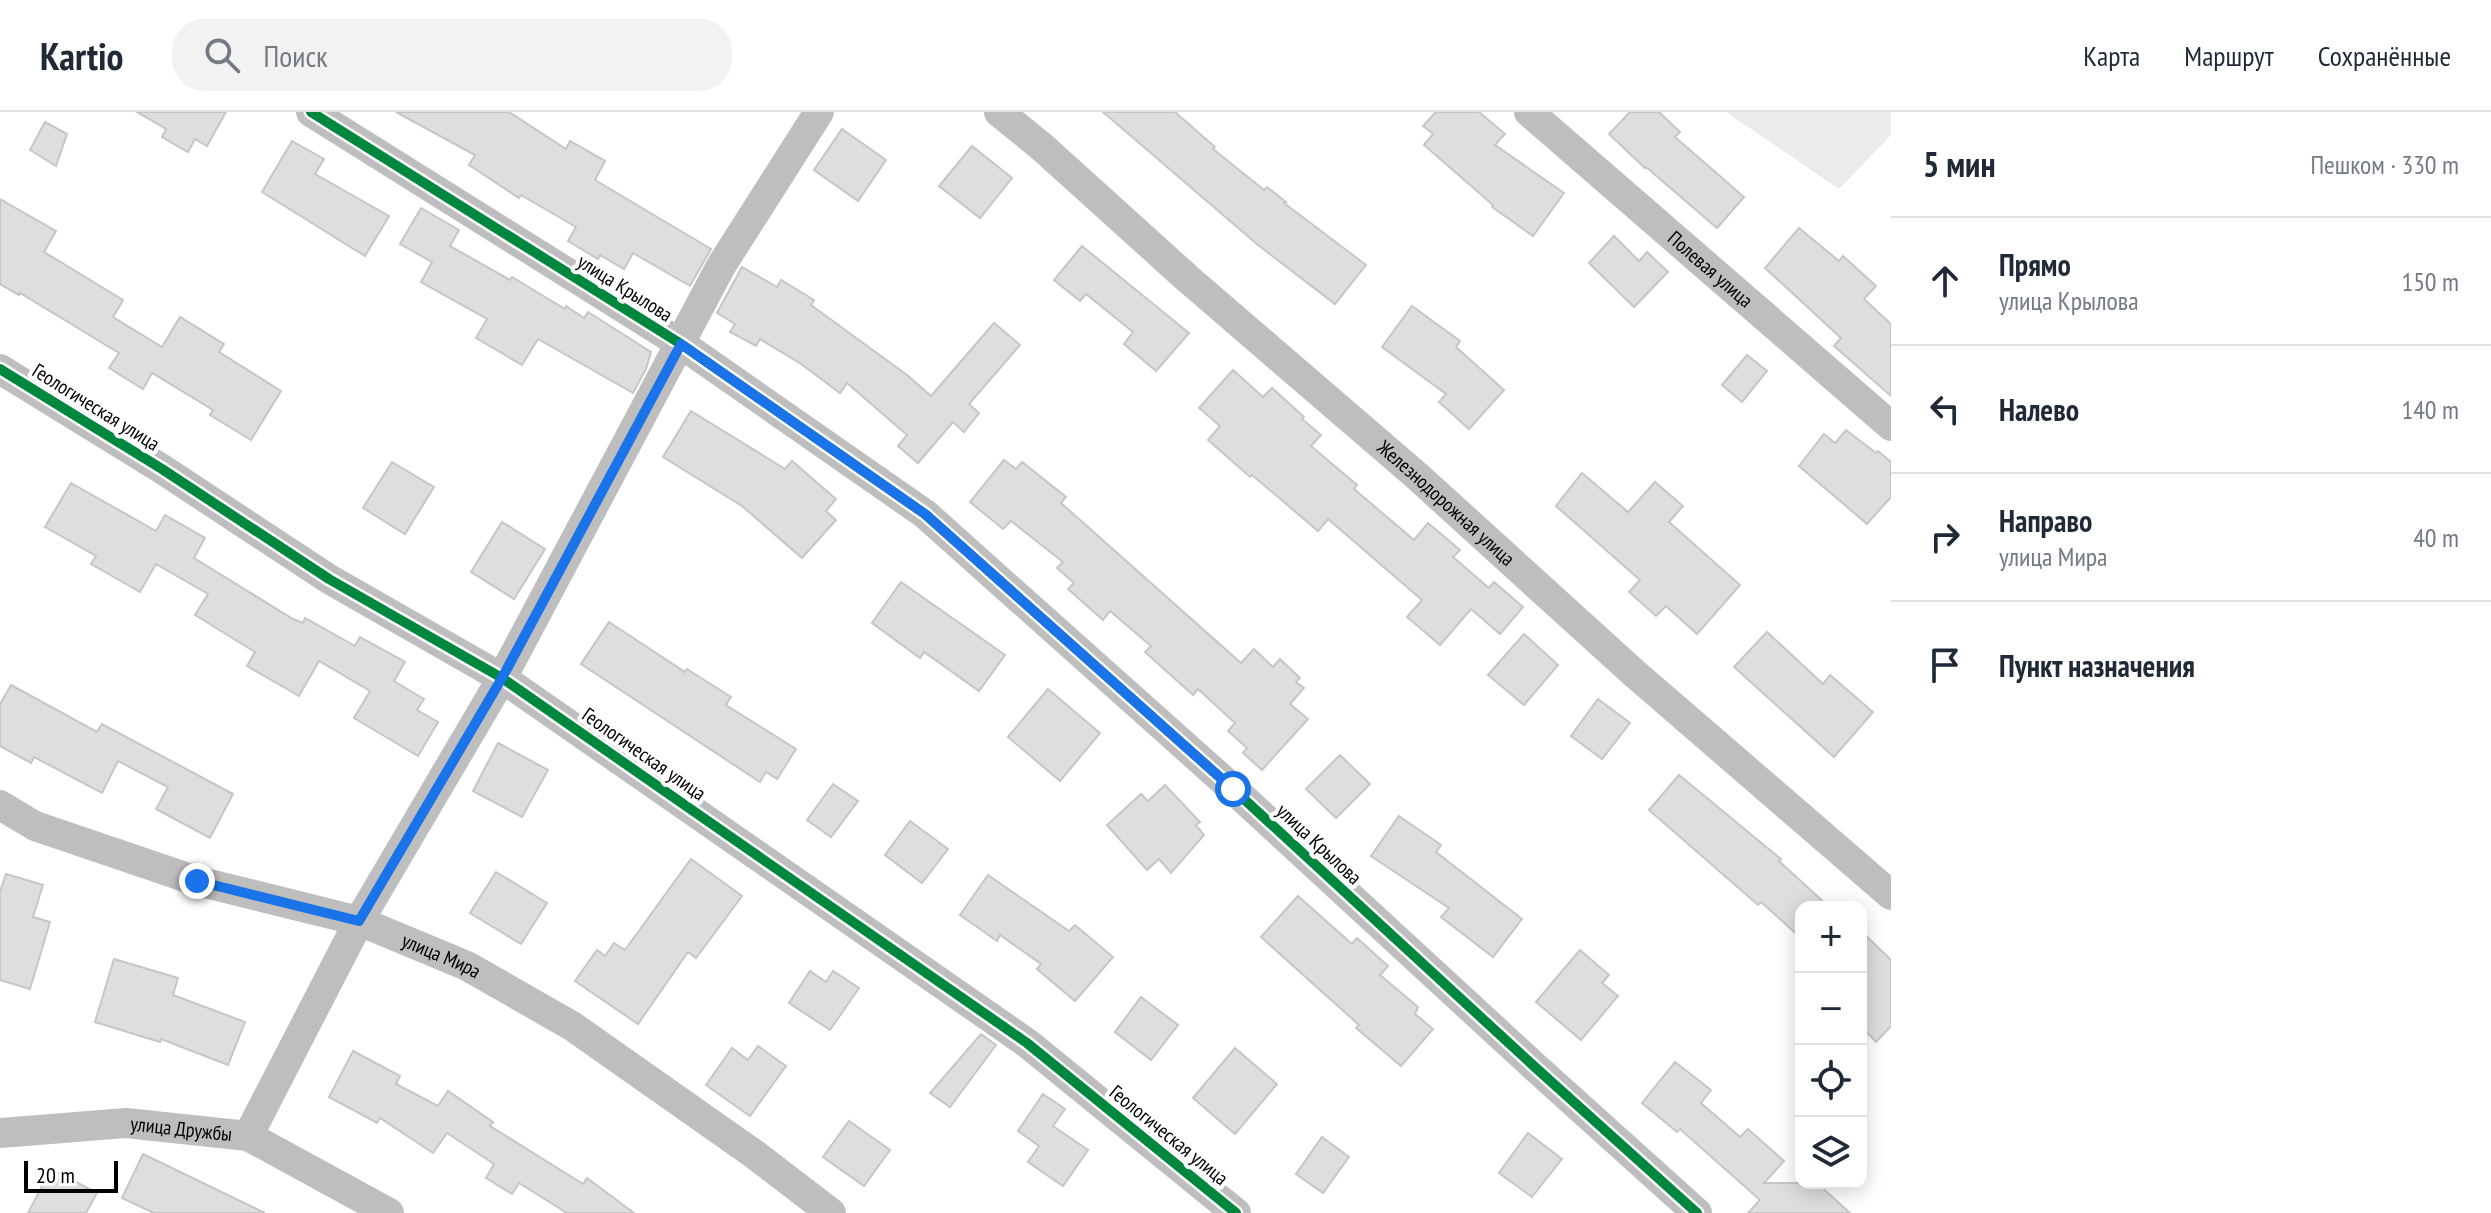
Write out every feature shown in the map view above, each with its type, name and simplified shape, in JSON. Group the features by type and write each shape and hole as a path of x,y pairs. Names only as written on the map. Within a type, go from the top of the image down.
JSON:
{"street":[{"name":"улица Крылова","path":"311,112 681,344 925,514 1233,789 1697,1213"},
{"path":"248,1136 359,921 502,678 721,266 819,112"},
{"name":"Железнодорожная улица","path":"999,112 1417,476 1634,673 1891,895"},
{"name":"Полевая улица","path":"1529,112 1576,156 1891,426"},
{"name":"Геологическая улица","path":"0,369 162,469 329,579 502,678 1027,1043 1236,1213"},
{"name":"улица Мира","path":"0,805 35,826 197,881 359,921 467,966 572,1026 754,1154 831,1213"},
{"name":"улица Дружбы","path":"0,1133 126,1123 248,1136 389,1213"}],"shaded area":[{"path":"1726,112 1891,112 1891,135 1839,189"}],"building":[{"path":"137,112 226,112 207,146 195,139 188,152 162,137 166,129"},
{"path":"396,112 509,112 566,149 570,141 605,161 595,180 711,249 690,286 633,253 624,269 600,255 598,259 568,241 576,227 521,195 519,198 469,165 475,155"},
{"path":"1103,112 1175,112 1215,147 1213,149 1264,190 1267,187 1366,265 1335,304 1258,245"},
{"path":"1436,112 1479,112 1505,134 1495,145 1564,193 1533,236 1492,207 1424,145 1433,134 1423,126"},
{"path":"1630,112 1659,112 1680,132 1675,137 1744,197 1717,228 1609,134"},
{"path":"45,122 67,134 56,166 30,150"},
{"path":"842,129 886,160 858,201 814,170"},
{"path":"292,141 324,159 315,174 389,216 365,256 262,192"},
{"path":"972,146 1012,178 980,218 939,186"},
{"path":"0,199 56,231 44,252 123,300 113,317 162,347 180,317 224,344 219,352 281,391 251,440 210,415 213,410 152,373 143,389 109,368 119,353 0,284"},
{"path":"421,208 459,230 450,246 510,280 512,277 565,309 566,306 584,318 588,312 651,352 633,393 538,339 522,365 476,338 487,319 421,282 432,262 400,244"},
{"path":"1799,228 1839,261 1843,256 1876,286 1864,299 1891,324 1891,396 1834,346 1841,338 1765,268"},
{"path":"1614,236 1639,261 1647,252 1668,272 1634,307 1589,263"},
{"path":"1082,246 1189,333 1156,371 1124,344 1133,332 1086,294 1080,301 1054,280"},
{"path":"742,267 777,287 781,280 814,300 811,305 931,396 994,323 1020,345 969,404 979,413 964,432 953,422 918,463 898,446 907,435 847,383 840,393 760,339 756,346 730,332 735,324 717,313"},
{"path":"1412,306 1460,341 1456,347 1504,390 1469,429 1439,402 1446,394 1382,347"},
{"path":"1747,355 1767,371 1742,402 1722,385"},
{"path":"1233,370 1263,397 1272,388 1304,417 1302,419 1321,435 1311,446 1357,485 1354,489 1414,540 1428,523 1460,550 1453,557 1489,588 1494,582 1523,607 1500,634 1471,609 1440,645 1407,617 1422,600 1328,519 1318,531 1208,440 1220,426 1199,408"},
{"path":"691,411 785,469 792,461 836,499 826,511 836,520 802,558 742,506 663,457"},
{"path":"1846,430 1891,462 1891,497 1867,524 1799,466 1824,434 1835,443"},
{"path":"1004,460 1016,469 1022,462 1066,497 1061,503 1241,663 1254,649 1273,667 1280,659 1300,678 1296,682 1304,688 1290,704 1308,719 1262,770 1243,753 1247,748 1228,731 1235,723 1198,689 1193,695 1145,652 1151,646 1110,611 1103,620 1068,589 1074,583 1057,568 1063,562 1011,521 1003,529 970,502"},
{"path":"392,462 434,487 405,534 363,508"},
{"path":"1582,473 1628,512 1655,482 1683,506 1669,522 1740,585 1697,634 1666,606 1656,616 1629,592 1640,580 1556,506"},
{"path":"71,483 156,531 165,515 205,538 194,558 293,619 303,623 305,618 355,646 360,637 405,662 394,681 424,699 417,710 438,722 418,756 354,718 370,691 319,661 299,696 247,666 255,652 195,615 208,594 156,564 140,592 91,564 96,556 45,527"},
{"path":"502,522 545,549 514,599 471,572"},
{"path":"901,582 1005,655 979,691 924,652 920,658 872,623"},
{"path":"609,622 685,672 687,669 731,697 726,705 796,749 777,779 766,772 760,782 581,664"},
{"path":"1767,632 1823,684 1830,675 1873,712 1834,757 1734,667"},
{"path":"1524,634 1558,665 1524,705 1488,675"},
{"path":"11,685 97,732 102,724 233,794 210,838 156,809 168,787 118,761 102,793 34,757 31,763 0,746 0,704"},
{"path":"1048,689 1100,733 1060,781 1008,737"},
{"path":"1598,699 1630,723 1602,759 1571,736"},
{"path":"498,743 548,770 522,817 473,791"},
{"path":"1340,755 1370,784 1336,818 1306,789"},
{"path":"1679,775 1781,859 1779,861 1822,901 1795,901 1795,933 1761,902 1758,905 1649,810"},
{"path":"833,784 858,801 831,837 807,820"},
{"path":"1165,785 1200,822 1196,825 1204,835 1171,873 1159,859 1147,870 1107,825 1141,794 1148,801"},
{"path":"1399,816 1441,845 1436,852 1522,919 1493,957 1441,917 1449,908 1371,856"},
{"path":"910,821 948,849 922,883 885,855"},
{"path":"691,859 742,896 696,958 688,952 638,1024 575,981 597,950 605,956 614,943 625,950"},
{"path":"496,872 547,903 521,944 470,913"},
{"path":"6,874 43,885 33,917 50,922 30,989 0,980 0,892"},
{"path":"988,875 1069,931 1075,925 1113,957 1075,1001 1037,969 1041,964 1000,935 997,941 960,915"},
{"path":"1298,896 1352,944 1357,938 1388,966 1380,975 1418,1007 1415,1014 1433,1029 1401,1066 1356,1028 1359,1025 1261,937"},
{"path":"1867,937 1891,960 1891,1026 1876,1042 1867,1032"},
{"path":"1580,950 1609,975 1602,983 1618,996 1581,1040 1536,1002"},
{"path":"114,959 178,978 173,995 245,1022 228,1065 161,1039 160,1042 95,1022"},
{"path":"810,971 826,982 833,971 859,988 830,1030 789,1003"},
{"path":"1141,997 1178,1025 1151,1060 1115,1032"},
{"path":"981,1034 996,1045 950,1107 930,1093"},
{"path":"758,1046 786,1066 750,1116 706,1085 732,1048 748,1060"},
{"path":"1235,1048 1277,1084 1235,1134 1193,1098"},
{"path":"353,1051 400,1076 396,1084 438,1106 448,1091 493,1122 490,1126 583,1184 587,1178 634,1213 567,1213 519,1183 512,1194 486,1178 494,1164 447,1133 433,1153 380,1118 377,1123 329,1097"},
{"path":"1675,1062 1711,1090 1701,1103 1740,1137 1748,1129 1784,1161 1764,1183 1795,1183 1795,1189 1824,1189 1850,1213 1748,1213 1760,1200 1680,1129 1677,1132 1642,1103"},
{"path":"1043,1094 1065,1109 1053,1126 1088,1150 1063,1186 1028,1162 1039,1146 1018,1131"},
{"path":"849,1121 890,1150 864,1186 823,1157"},
{"path":"1528,1133 1562,1159 1532,1197 1499,1173"},
{"path":"1322,1137 1349,1157 1323,1193 1296,1174"},
{"path":"143,1154 265,1213 154,1213 122,1198"},
{"path":"51,1169 97,1193 86,1213 28,1213"}],"cycle path":[{"path":"311,112 681,344 925,514 1233,789 1697,1213"},
{"path":"0,369 162,469 329,579 502,678 1027,1043 1236,1213"}],"route":[{"path":"197,881 359,921 502,678 681,344 925,514 1233,789"}]}
